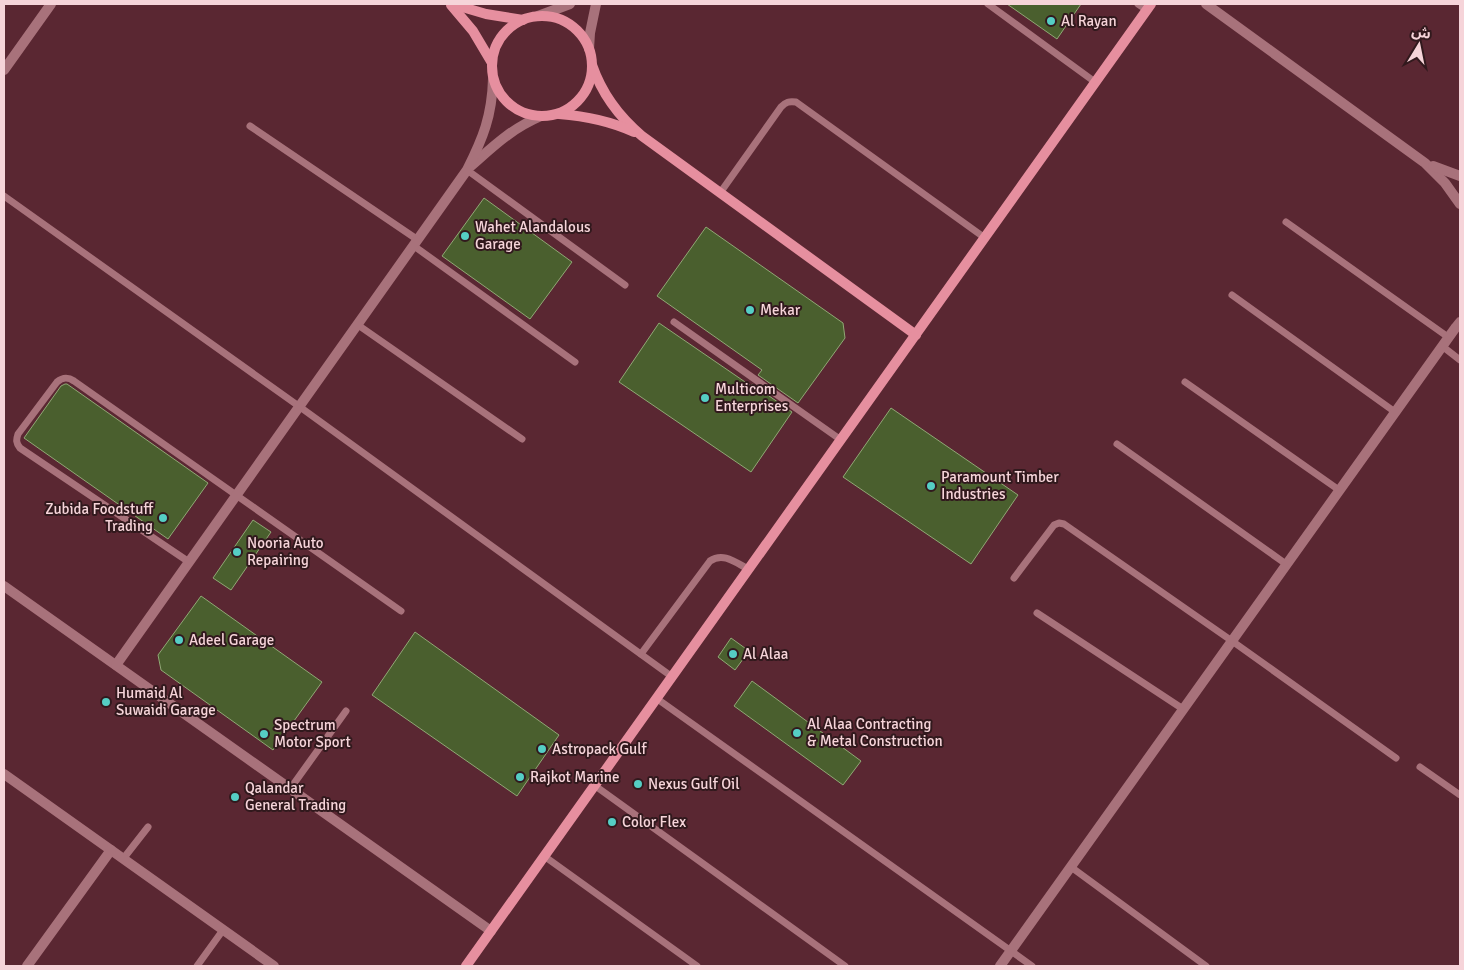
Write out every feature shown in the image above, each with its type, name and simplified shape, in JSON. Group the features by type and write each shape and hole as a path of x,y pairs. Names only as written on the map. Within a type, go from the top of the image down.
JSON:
{"street":[{"path":"4,70 51,4"},
{"path":"451,4 486,14 523,20"},
{"path":"451,4 473,31 492,63"},
{"path":"116,665 467,170 485,130 491,105 492,63 495,49 501,37 511,27 523,20 570,4"},
{"path":"596,4 590,33 589,49 592,65 597,79 611,104 625,121 642,136 916,335"},
{"path":"1206,4 1425,163 1445,183 1460,204"},
{"path":"466,966 1096,82 1145,6"},
{"path":"538,16 564,21 583,38 589,49"},
{"path":"557,114 578,100 586,90 592,65"},
{"path":"493,79 498,91 506,101 516,109 528,114 541,116 557,114 592,118 626,128 642,136"},
{"path":"467,170 499,140 541,116"},
{"path":"1425,163 1460,176"},
{"path":"1000,966 1458,324 1460,316"},
{"path":"4,586 491,931"},
{"path":"4,774 274,966"},
{"path":"26,966 111,850"}],"lane":[{"path":"988,4 1096,82"},
{"path":"720,193 785,103 790,101 796,102 985,238"},
{"path":"250,126 416,243 574,362"},
{"path":"467,170 625,285"},
{"path":"4,196 672,676"},
{"path":"1286,222 1445,342 1460,360"},
{"path":"1232,295 1395,412"},
{"path":"674,322 841,440"},
{"path":"358,325 522,439"},
{"path":"189,562 20,448 16,442 18,434 56,382 70,378 402,611"},
{"path":"1185,382 1339,490"},
{"path":"1117,444 1286,564"},
{"path":"1014,578 1054,526 1059,523 1064,524 1396,758"},
{"path":"641,654 710,561 724,557 748,569"},
{"path":"1037,613 1183,709"},
{"path":"656,698 1032,966"},
{"path":"290,789 346,711"},
{"path":"1420,767 1460,795"},
{"path":"594,785 845,966"},
{"path":"123,859 148,827"},
{"path":"544,856 698,966"},
{"path":"1071,867 1206,966"},
{"path":"197,966 223,930"}],"building":[{"name":"Al Rayan","path":"1007,4 1081,4 1057,39"},
{"path":"484,198 572,262 530,319 442,256"},
{"name":"Mekar","path":"706,227 843,323 845,338 798,403 758,375 762,370 657,296"},
{"name":"Multicom Enterprises","path":"659,323 792,412 751,472 619,382"},
{"path":"65,384 208,483 168,539 24,438 61,386"},
{"name":"Paramount Timber Industries","path":"891,408 1018,495 971,564 843,477"},
{"path":"253,520 271,532 231,590 213,578"},
{"path":"201,596 322,682 273,750 161,670 158,655"},
{"path":"415,632 559,735 517,796 372,695"},
{"name":"Al Alaa","path":"731,638 749,651 735,670 718,657"},
{"name":"Al Alaa Contracting & Metal Construction","path":"752,681 861,761 843,785 734,706"}],"place":[{"name":"Al Rayan","path":"1051,21"},
{"name":"Wahet Alandalous Garage","path":"465,236"},
{"name":"Mekar","path":"750,310"},
{"name":"Multicom Enterprises","path":"705,398"},
{"name":"Paramount Timber Industries","path":"931,486"},
{"name":"Zubida Foodstuff Trading","path":"163,518"},
{"name":"Nooria Auto Repairing","path":"237,552"},
{"name":"Adeel Garage","path":"179,640"},
{"name":"Al Alaa","path":"733,654"},
{"name":"Humaid Al Suwaidi Garage","path":"106,702"},
{"name":"Al Alaa Contracting & Metal Construction","path":"797,733"},
{"name":"Spectrum Motor Sport","path":"264,734"},
{"name":"Astropack Gulf","path":"542,749"},
{"name":"Rajkot Marine","path":"520,777"},
{"name":"Nexus Gulf Oil","path":"638,784"},
{"name":"Qalandar General Trading","path":"235,797"},
{"name":"Color Flex","path":"612,822"}]}
